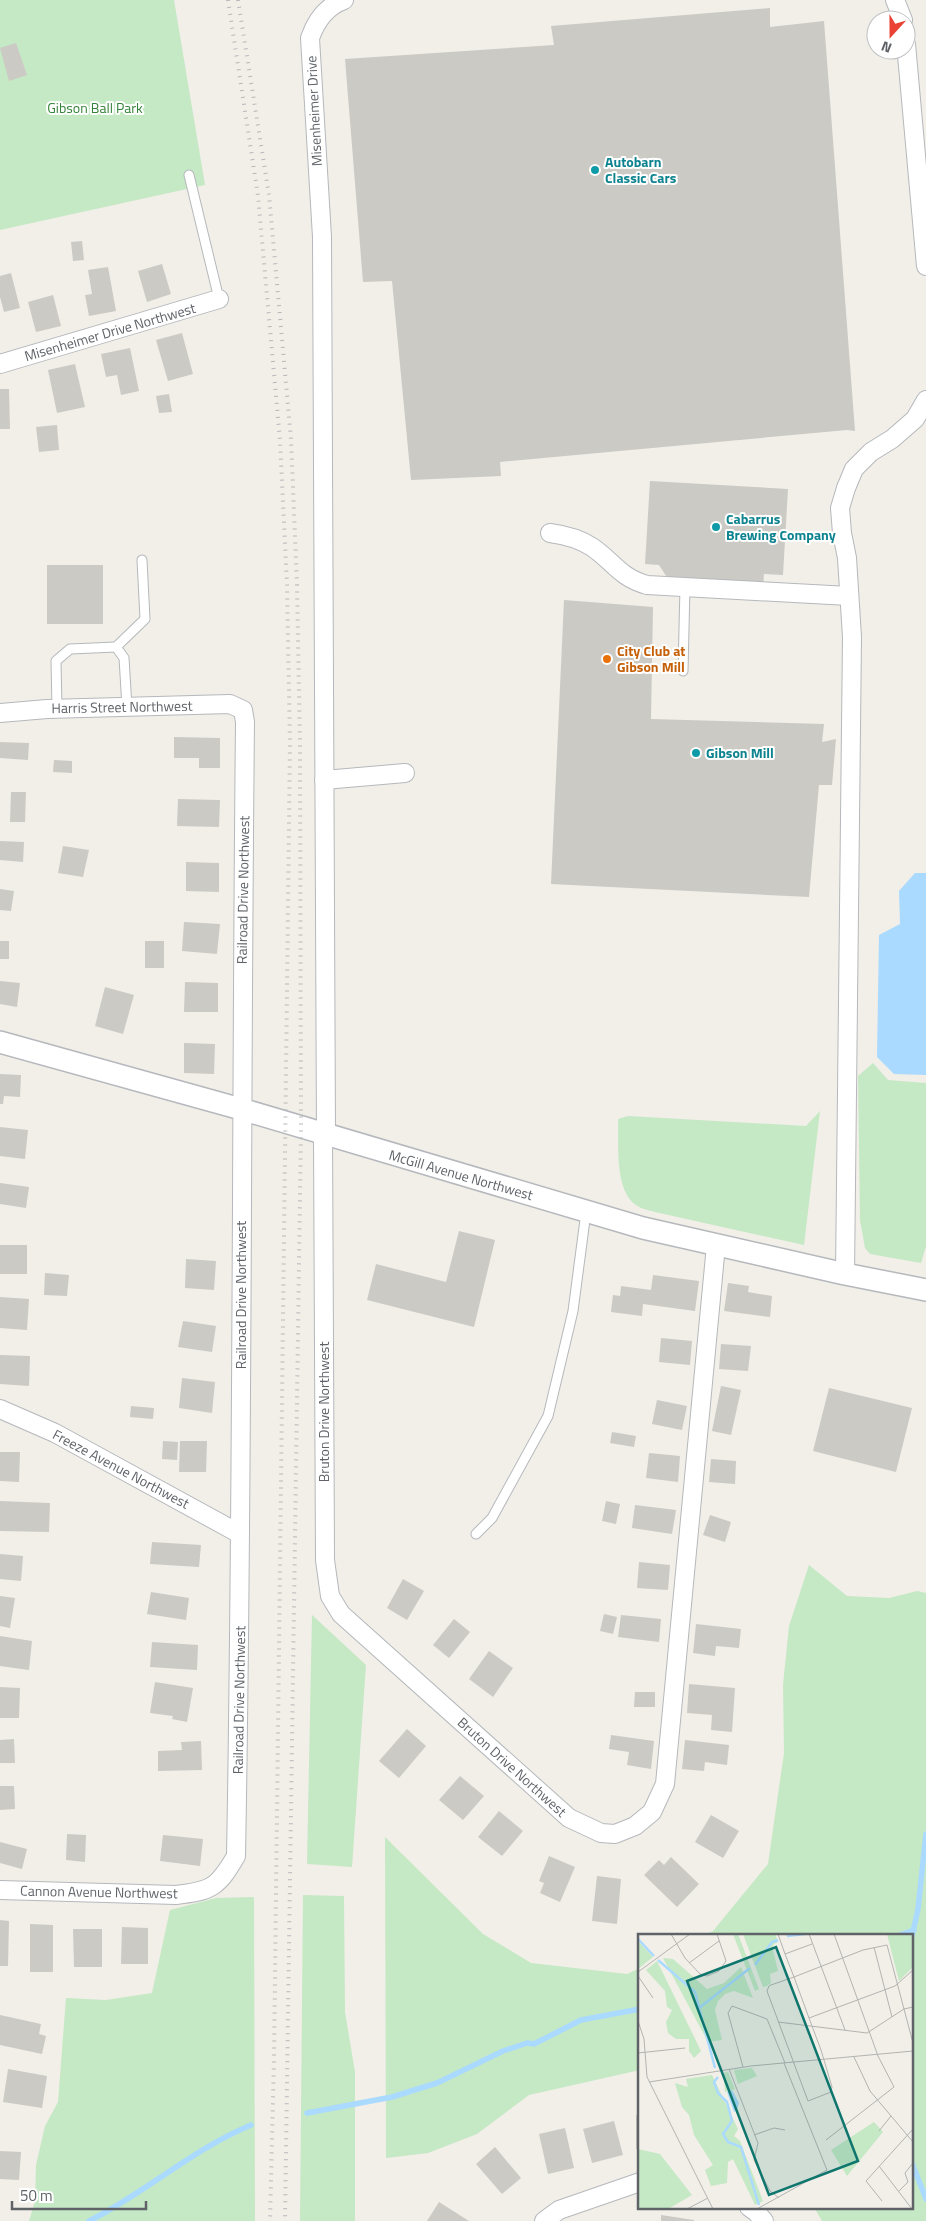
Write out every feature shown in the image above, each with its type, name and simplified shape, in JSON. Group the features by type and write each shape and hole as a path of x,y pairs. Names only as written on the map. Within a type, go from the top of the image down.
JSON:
{"street":[{"name":"Misenheimer Drive","path":"324,780 322,237 310,38 316,21 344,0"},
{"path":"907,60 926,266"},
{"name":"Misenheimer Drive Northwest","path":"0,364 219,300"},
{"path":"845,1274 852,637 850,596 840,508 854,469 871,452 892,439 915,419 926,400"},
{"path":"550,533 579,540 592,547 624,576 647,585 850,596"},
{"name":"Harris Street Northwest","path":"0,713 57,708 230,704 243,710"},
{"name":"Railroad Drive Northwest","path":"224,1878 236,1856 245,732 243,710"},
{"path":"324,780 405,773"},
{"name":"Bruton Drive Northwest","path":"324,780 325,1560 330,1596 341,1614 569,1818 601,1833 614,1834 635,1826 652,1812 665,1784 716,1244"},
{"name":"McGill Avenue Northwest","path":"0,1042 241,1110 643,1228 845,1274 926,1290"},
{"name":"Freeze Avenue Northwest","path":"0,1409 55,1433 240,1534"},
{"name":"Cannon Avenue Northwest","path":"0,1890 176,1895 197,1892 212,1887 224,1878"},
{"path":"544,2221 559,2210 638,2183"},
{"path":"750,2208 764,2221"}],"lane":[{"path":"190,175 219,300"},
{"path":"57,708 56,661 70,649 116,647 144,619 142,560"},
{"path":"683,671 685,587"},
{"path":"116,647 124,658 127,706"},
{"path":"476,1534 492,1518 548,1416 573,1311 586,1212"}],"green space":[{"name":"Gibson Ball Park","path":"0,0 174,0 205,185 0,230"},
{"path":"873,1063 888,1080 926,1083 926,1246 921,1263 870,1254 865,1248 860,1220 858,1076"},
{"path":"820,1111 804,1245 640,1208 629,1198 624,1189 619,1165 618,1119 628,1116 806,1126"},
{"path":"809,1565 847,1596 889,1598 917,1591 926,1593 926,2221 822,2221 815,2208 914,2208 914,1934 707,1934 713,1931 768,1864 784,1753 783,1685 789,1626"},
{"path":"312,1615 366,1665 352,1867 307,1864"},
{"path":"385,1837 483,1934 531,1963 627,1974 638,1969 638,2070 529,2095 477,2134 428,2153 386,2158"},
{"path":"303,1895 344,1896 345,2012 355,2072 355,2221 300,2221"},
{"path":"254,1897 255,2221 29,2221 35,2201 36,2165 45,2126 58,2102 66,1998 106,2000 152,1993 170,1910 216,1898"}],"water":[{"path":"915,873 926,873 926,1075 894,1074 877,1057 879,935 900,924 899,891"}],"building":[{"name":"Autobarn Classic Cars","path":"770,8 770,27 824,21 855,431 847,430 500,462 501,476 411,480 392,281 363,282 345,59 554,45 551,26"},
{"path":"16,43 27,75 9,81 0,48"},
{"path":"82,241 84,260 73,261 71,242"},
{"path":"162,264 171,294 147,302 138,271"},
{"path":"108,267 116,311 89,316 85,295 92,294 88,270"},
{"path":"11,273 20,308 4,312 0,297 0,276"},
{"path":"53,295 61,326 36,332 28,302"},
{"path":"182,333 193,374 168,381 156,340"},
{"path":"130,348 139,391 121,395 117,375 106,377 101,354"},
{"path":"75,364 85,407 57,413 48,370"},
{"path":"0,389 9,389 10,429 0,429"},
{"path":"169,394 172,412 159,413 156,396"},
{"path":"57,425 59,450 39,452 36,427"},
{"name":"Cabarrus Brewing Company","path":"650,481 788,489 783,575 764,574 763,587 670,582 659,565 645,564"},
{"path":"47,565 103,565 103,624 47,624"},
{"name":"Gibson Mill","path":"564,600 653,607 651,719 824,724 822,742 836,739 832,785 819,785 809,897 551,884"},
{"path":"174,737 220,738 220,768 199,768 199,758 174,758"},
{"path":"0,742 29,743 28,760 0,758"},
{"path":"54,760 72,761 72,773 53,772"},
{"path":"11,792 26,792 25,822 10,822"},
{"path":"178,799 220,800 219,827 177,826"},
{"path":"0,841 24,842 23,862 0,860"},
{"path":"63,846 89,850 83,877 58,873"},
{"path":"186,862 219,863 219,892 186,891"},
{"path":"0,889 14,891 11,911 0,910"},
{"path":"184,922 220,924 217,954 182,951"},
{"path":"0,941 9,941 9,959 0,959"},
{"path":"145,941 164,941 164,968 145,968"},
{"path":"0,981 20,983 17,1007 0,1004"},
{"path":"185,982 218,983 218,1012 184,1012"},
{"path":"105,987 134,995 123,1034 95,1026"},
{"path":"184,1043 215,1044 214,1074 184,1073"},
{"path":"0,1074 21,1075 20,1097 4,1096 3,1104 0,1104"},
{"path":"0,1127 28,1130 25,1159 0,1156"},
{"path":"0,1183 29,1187 26,1208 0,1204"},
{"path":"459,1231 495,1240 474,1327 367,1300 376,1264 446,1282"},
{"path":"0,1245 27,1245 27,1274 0,1274"},
{"path":"186,1259 216,1261 214,1290 185,1288"},
{"path":"45,1273 69,1275 67,1296 44,1295"},
{"path":"653,1275 699,1281 695,1311 643,1304 642,1316 611,1312 613,1295 620,1296 621,1286 651,1290"},
{"path":"728,1283 749,1286 748,1292 772,1296 770,1317 724,1311"},
{"path":"0,1297 29,1299 27,1330 0,1328"},
{"path":"183,1321 216,1326 212,1352 178,1347"},
{"path":"661,1338 692,1341 690,1365 659,1362"},
{"path":"721,1344 751,1346 748,1371 719,1369"},
{"path":"0,1355 30,1356 29,1386 0,1384"},
{"path":"182,1378 215,1382 212,1413 179,1408"},
{"path":"721,1386 741,1390 731,1435 712,1431"},
{"path":"829,1388 912,1408 896,1472 813,1451"},
{"path":"657,1400 687,1406 682,1430 652,1424"},
{"path":"131,1406 154,1408 153,1419 130,1417"},
{"path":"612,1432 636,1436 634,1447 610,1443"},
{"path":"163,1441 178,1442 177,1460 162,1459"},
{"path":"180,1441 207,1441 206,1472 179,1472"},
{"path":"0,1452 20,1452 19,1482 0,1481"},
{"path":"649,1453 680,1456 678,1482 646,1478"},
{"path":"711,1459 736,1461 735,1484 709,1482"},
{"path":"0,1501 50,1503 49,1532 0,1531"},
{"path":"606,1501 620,1504 616,1524 602,1521"},
{"path":"635,1505 676,1510 672,1534 632,1528"},
{"path":"710,1515 731,1522 725,1542 703,1535"},
{"path":"152,1542 201,1545 199,1567 150,1564"},
{"path":"0,1554 23,1556 21,1581 0,1579"},
{"path":"639,1562 670,1565 668,1590 637,1588"},
{"path":"403,1579 424,1591 407,1620 387,1608"},
{"path":"151,1592 189,1598 186,1620 147,1614"},
{"path":"0,1596 15,1598 10,1628 0,1626"},
{"path":"604,1614 617,1617 613,1634 600,1631"},
{"path":"621,1615 661,1619 659,1642 618,1637"},
{"path":"454,1619 470,1632 449,1658 433,1645"},
{"path":"696,1624 741,1629 739,1648 716,1646 715,1656 693,1653"},
{"path":"0,1636 32,1641 29,1670 0,1666"},
{"path":"152,1642 198,1645 197,1670 150,1667"},
{"path":"489,1651 513,1668 493,1697 469,1679"},
{"path":"155,1682 193,1688 187,1722 172,1719 173,1716 150,1713"},
{"path":"689,1684 735,1688 732,1732 711,1730 712,1715 687,1713"},
{"path":"0,1687 20,1688 19,1718 0,1718"},
{"path":"635,1692 655,1692 655,1707 634,1707"},
{"path":"407,1729 426,1746 399,1778 379,1761"},
{"path":"611,1735 654,1741 651,1769 627,1765 629,1752 609,1749"},
{"path":"14,1739 15,1763 0,1763 0,1740"},
{"path":"685,1740 729,1745 727,1765 705,1762 704,1771 682,1769"},
{"path":"201,1741 202,1770 158,1771 158,1751 182,1750 181,1742"},
{"path":"460,1776 484,1796 463,1820 439,1800"},
{"path":"0,1786 14,1786 15,1809 0,1810"},
{"path":"499,1811 523,1831 502,1856 478,1837"},
{"path":"711,1815 739,1831 723,1858 695,1842"},
{"path":"67,1834 86,1835 85,1862 66,1860"},
{"path":"163,1835 203,1839 200,1866 160,1861"},
{"path":"0,1842 27,1849 22,1869 0,1863"},
{"path":"549,1856 575,1867 560,1902 540,1893 544,1883 539,1881"},
{"path":"671,1857 699,1884 677,1907 644,1875 659,1860 664,1865"},
{"path":"597,1876 621,1879 617,1924 592,1921"},
{"path":"0,1920 9,1921 8,1966 0,1966"},
{"path":"30,1924 53,1925 53,1972 30,1972"},
{"path":"122,1927 148,1928 148,1964 121,1964"},
{"path":"73,1929 102,1929 102,1967 74,1967"},
{"path":"0,2015 41,2024 39,2034 46,2036 42,2054 0,2045"},
{"path":"8,2069 47,2076 42,2108 3,2102"},
{"path":"636,2115 638,2115 638,2149 636,2149"},
{"path":"614,2121 623,2155 592,2163 583,2129"},
{"path":"565,2128 574,2168 548,2174 539,2134"},
{"path":"495,2147 521,2178 502,2194 476,2164"},
{"path":"0,2151 21,2152 19,2180 0,2179"},
{"path":"439,2202 469,2221 427,2221"},
{"path":"661,2215 694,2220 694,2221 661,2221"}],"waterway":[{"path":"912,1934 918,1909 926,1834"},
{"path":"903,1934 914,1930"},
{"path":"307,2113 392,2097 437,2083 503,2051 527,2043 534,2044 581,2020 638,2009"},
{"path":"89,2221 130,2198 209,2146 251,2125"},
{"path":"914,2168 926,2199"}],"railway":[{"path":"228,0 258,196 280,440 287,585 290,743 274,2060 270,2221"},
{"path":"238,0 269,195 291,439 297,585 300,744 301,1128 285,2221"}],"place":[{"name":"Autobarn Classic Cars","path":"595,170"},
{"name":"Cabarrus Brewing Company","path":"716,527"},
{"name":"City Club at Gibson Mill","path":"607,659"},
{"name":"Gibson Mill","path":"696,753"}]}
